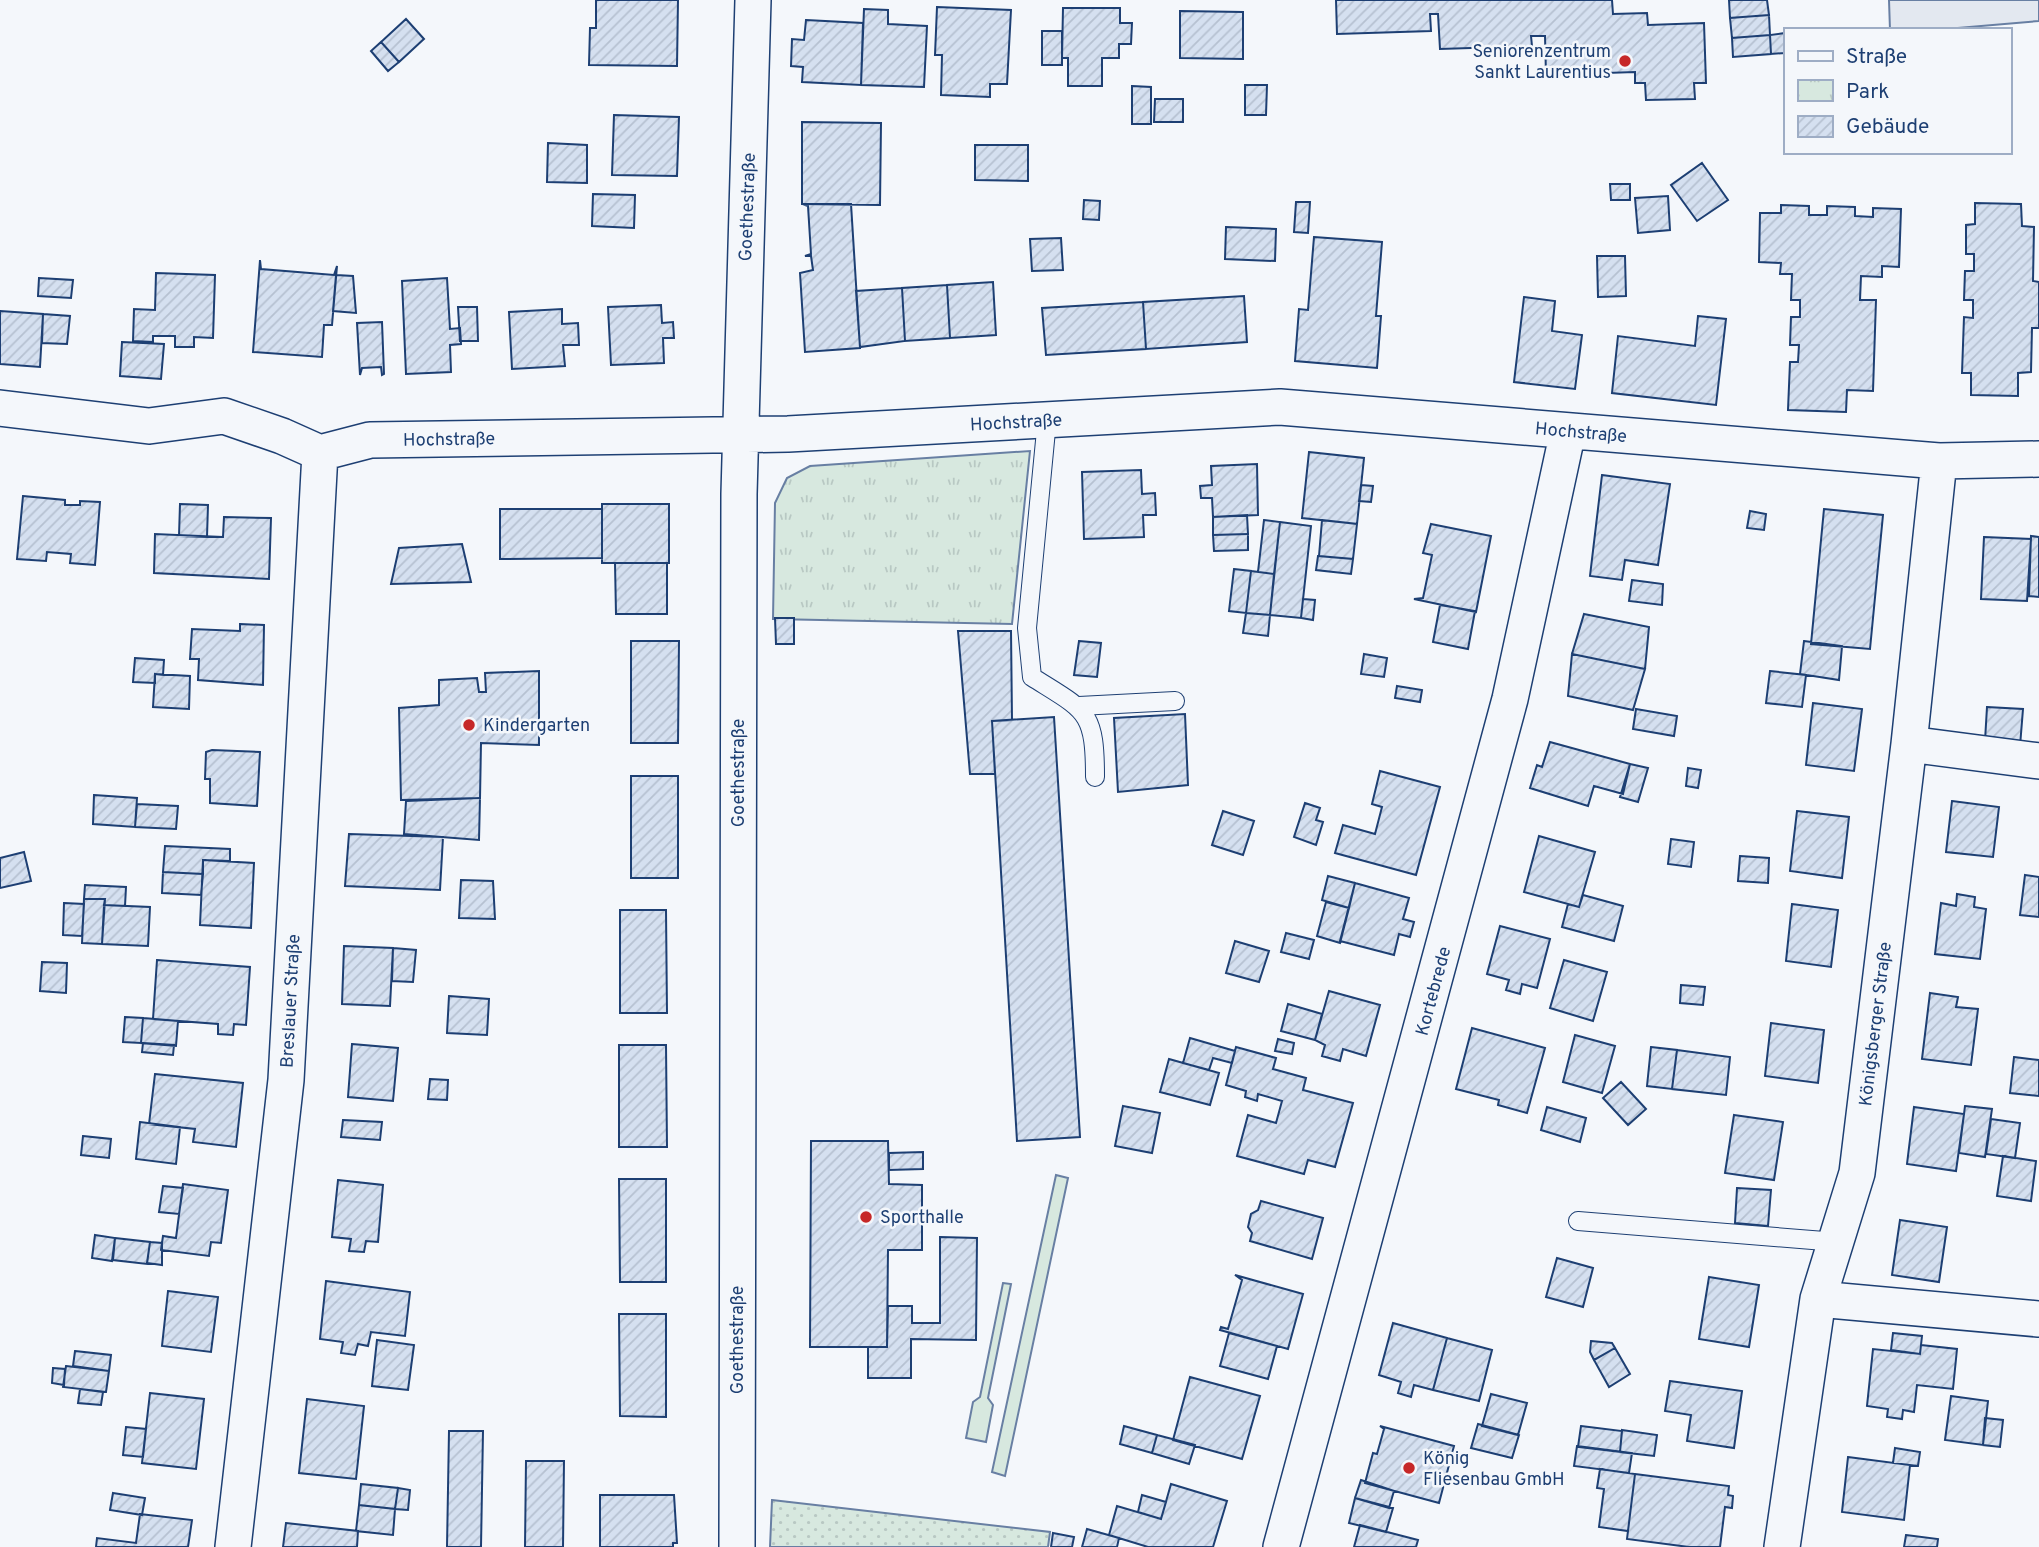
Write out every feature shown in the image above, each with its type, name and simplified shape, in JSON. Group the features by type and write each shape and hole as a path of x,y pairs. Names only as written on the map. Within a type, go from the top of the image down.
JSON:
{"street":[{"name":"Goethestraße","path":"737,1547 741,436 753,0"},
{"name":"Hochstraße","path":"320,453 370,440 741,436 1280,407 1939,461 2039,458"},
{"path":"0,408 149,426 225,416 320,453"},
{"name":"Kortebrede","path":"1281,1547 1510,699 1568,430"},
{"name":"Breslauer Straße","path":"233,1547 286,1080 320,453"},
{"name":"Königsberger Straße","path":"1782,1547 1818,1299 1857,1173 1909,744 1939,461"},
{"path":"1909,744 2039,761"},
{"path":"1818,1299 2039,1319"}],"lane":[{"path":"1046,420 1027,628 1032,677 1079,706 1095,735 1096,777"},
{"path":"1079,706 1175,701"},
{"path":"1578,1221 1837,1242"}],"green space":[{"path":"1030,451 1012,624 773,619 775,503 787,478 810,466"},
{"path":"1056,1175 1068,1178 1005,1476 992,1472"},
{"path":"1003,1283 1011,1284 988,1398 993,1405 986,1442 966,1438 973,1402 980,1397"},
{"path":"772,1500 1050,1532 1048,1547 770,1547"}],"shaded area":[{"path":"1889,0 2039,0 2039,21 1957,28 1890,28"}],"building":[{"path":"596,0 678,0 677,66 589,65 590,28 596,28"},
{"name":"Seniorenzentrum Sankt Laurentius","path":"1336,0 1612,0 1613,14 1647,13 1648,25 1704,23 1706,83 1694,83 1695,99 1646,100 1645,83 1635,83 1635,72 1546,75 1545,36 1531,36 1532,46 1440,49 1438,14 1430,14 1431,31 1337,34"},
{"path":"1729,0 1767,0 1769,15 1730,18"},
{"path":"937,7 1011,10 1007,84 990,84 990,97 941,95 942,55 935,55"},
{"path":"1063,8 1120,8 1120,23 1132,23 1131,44 1119,44 1119,58 1102,58 1102,86 1068,86 1068,58 1062,58"},
{"path":"864,9 888,10 888,24 927,26 924,87 861,85"},
{"path":"1180,11 1243,12 1243,59 1180,58"},
{"path":"1769,15 1770,35 1732,38 1730,18"},
{"path":"406,19 424,39 399,62 381,42"},
{"path":"806,20 863,23 861,85 802,82 803,67 791,66 792,39 804,40"},
{"path":"1042,31 1062,31 1062,65 1042,65"},
{"path":"1784,33 1784,53 1771,54 1770,35"},
{"path":"1770,35 1771,54 1733,57 1732,38"},
{"path":"381,42 399,62 388,71 371,51"},
{"path":"1245,85 1267,85 1266,115 1245,115"},
{"path":"1132,86 1151,87 1151,124 1132,124"},
{"path":"1155,99 1183,99 1183,122 1154,122"},
{"path":"614,115 679,117 677,176 612,175"},
{"path":"802,122 881,123 880,205 802,204"},
{"path":"548,143 587,145 587,183 547,182"},
{"path":"975,145 1028,145 1028,181 975,180"},
{"path":"1702,163 1728,200 1697,221 1671,185"},
{"path":"1610,184 1630,184 1630,200 1611,200"},
{"path":"593,194 635,195 634,228 592,226"},
{"path":"1668,196 1670,230 1638,233 1635,198"},
{"path":"1084,200 1100,201 1099,220 1083,219"},
{"path":"1296,202 1310,202 1308,233 1294,232"},
{"path":"1975,203 2021,204 2022,226 2034,227 2033,281 2039,282 2039,328 2032,328 2031,372 2018,373 2018,396 1971,395 1971,373 1962,373 1964,317 1973,318 1973,300 1964,300 1965,271 1974,271 1974,254 1966,254 1966,225 1975,224"},
{"path":"802,204 851,204 860,348 805,352 800,273 813,270 811,256 805,256 811,254 808,206"},
{"path":"1781,205 1809,206 1809,215 1827,215 1827,206 1855,207 1855,216 1873,217 1873,208 1901,209 1899,267 1882,266 1882,277 1861,276 1860,300 1876,300 1873,391 1847,390 1846,412 1788,410 1790,362 1798,362 1799,345 1790,345 1791,317 1800,317 1800,300 1791,300 1792,274 1780,274 1781,263 1759,262 1760,213 1781,213"},
{"path":"1226,227 1276,229 1275,261 1225,259"},
{"path":"1314,237 1382,242 1376,316 1381,316 1377,368 1295,361 1299,309 1308,310"},
{"path":"1061,238 1063,270 1032,271 1030,239"},
{"path":"1597,256 1625,256 1626,296 1598,297"},
{"path":"260,260 261,269 334,275 337,266 332,325 324,325 322,357 253,352"},
{"path":"156,273 215,275 213,338 194,337 194,347 175,347 175,336 153,336 153,342 133,341 134,309 155,310"},
{"path":"336,275 353,276 356,313 333,311"},
{"path":"39,278 73,280 71,298 38,296"},
{"path":"447,278 450,329 460,328 461,344 450,345 451,372 406,374 402,281"},
{"path":"993,282 996,335 950,338 947,285"},
{"path":"947,285 950,338 905,341 902,288"},
{"path":"902,288 905,341 860,347 856,291"},
{"path":"1244,296 1247,342 1146,349 1143,302"},
{"path":"1524,297 1555,301 1552,331 1582,335 1575,389 1514,382"},
{"path":"1143,302 1146,349 1046,355 1042,308"},
{"path":"661,305 662,323 673,322 674,338 663,338 664,363 611,365 608,307"},
{"path":"458,307 477,307 478,341 460,341"},
{"path":"562,309 562,324 578,323 579,345 563,345 565,366 512,369 509,312"},
{"path":"0,311 43,314 40,367 0,364"},
{"path":"43,314 70,316 67,344 42,343"},
{"path":"1698,316 1726,319 1716,405 1612,393 1618,336 1695,346"},
{"path":"382,322 384,374 382,375 381,367 362,368 360,375 357,323"},
{"path":"122,342 164,344 161,379 120,376"},
{"path":"1309,452 1364,458 1357,524 1302,518"},
{"path":"1257,464 1258,515 1213,517 1212,498 1201,498 1200,486 1212,485 1211,466"},
{"path":"1141,470 1142,494 1155,493 1156,515 1143,515 1144,537 1084,539 1082,472"},
{"path":"1602,475 1670,484 1658,565 1625,560 1622,580 1590,576"},
{"path":"1361,485 1373,486 1371,502 1359,501"},
{"path":"23,496 65,500 65,505 80,505 80,501 100,502 95,565 70,563 71,554 47,552 46,561 17,559"},
{"path":"180,504 208,505 207,537 179,536"},
{"path":"602,504 669,504 669,563 602,563"},
{"path":"500,509 602,509 602,558 500,559"},
{"path":"1824,509 1883,515 1870,649 1811,644"},
{"path":"1750,511 1766,514 1764,530 1747,528"},
{"path":"1247,515 1248,534 1213,535 1213,517"},
{"path":"224,517 271,518 269,579 154,573 155,534 223,537"},
{"path":"1264,520 1280,522 1274,574 1258,572"},
{"path":"1322,520 1357,524 1353,559 1319,556"},
{"path":"1280,522 1311,526 1301,618 1270,615"},
{"path":"1431,524 1491,536 1476,612 1414,599 1423,598 1432,555 1423,553"},
{"path":"1248,534 1248,550 1214,551 1213,535"},
{"path":"2031,536 2039,537 2039,597 2029,596"},
{"path":"1984,537 2031,539 2027,601 1981,599"},
{"path":"462,544 471,582 391,584 399,548"},
{"path":"1318,556 1353,559 1351,574 1316,570"},
{"path":"615,563 667,563 667,614 616,614"},
{"path":"1234,569 1251,571 1246,613 1229,611"},
{"path":"1251,571 1274,574 1270,615 1246,613"},
{"path":"1632,580 1663,584 1662,605 1629,601"},
{"path":"1303,599 1315,600 1313,620 1301,618"},
{"path":"1440,605 1475,611 1468,649 1433,642"},
{"path":"1246,613 1270,615 1268,636 1243,633"},
{"path":"1584,614 1649,627 1645,669 1572,654"},
{"path":"775,618 794,618 794,644 776,644"},
{"path":"240,624 264,625 263,685 198,680 199,659 190,659 192,629 240,631"},
{"path":"958,631 1011,631 1012,720 992,721 995,774 970,774"},
{"path":"631,641 679,641 678,743 631,743"},
{"path":"1079,641 1101,643 1097,677 1074,675"},
{"path":"1804,641 1842,646 1839,680 1800,674"},
{"path":"1364,654 1387,658 1384,677 1361,674"},
{"path":"1572,654 1645,669 1633,710 1568,696"},
{"path":"135,658 164,660 163,675 155,674 155,683 133,682"},
{"name":"Kindergarten","path":"539,671 539,745 481,743 480,798 401,800 399,708 439,705 439,680 477,678 479,692 486,692 485,673"},
{"path":"1770,671 1806,675 1802,707 1766,703"},
{"path":"155,674 190,676 189,709 153,707"},
{"path":"1397,686 1422,690 1420,702 1395,698"},
{"path":"1813,703 1862,709 1854,771 1806,765"},
{"path":"1987,707 2023,709 2020,746 1985,741"},
{"path":"1636,709 1677,716 1674,736 1633,729"},
{"path":"1185,714 1188,785 1118,792 1114,718"},
{"path":"1054,717 1080,1137 1017,1141 992,721"},
{"path":"1550,742 1630,764 1623,794 1594,786 1588,806 1530,788 1537,765 1542,767"},
{"path":"206,752 260,752 257,806 210,803 210,779 205,779"},
{"path":"1630,764 1648,768 1638,802 1620,797"},
{"path":"1688,768 1701,770 1698,788 1686,786"},
{"path":"1380,771 1440,787 1416,875 1335,853 1343,825 1375,834 1382,807 1372,804"},
{"path":"631,776 678,776 678,878 631,878"},
{"path":"94,795 137,798 135,827 93,824"},
{"path":"480,798 479,840 404,834 406,801"},
{"path":"1952,801 1999,807 1993,857 1946,852"},
{"path":"1305,803 1320,808 1316,820 1323,822 1316,845 1294,837"},
{"path":"137,804 178,806 176,829 135,827"},
{"path":"1223,811 1254,821 1243,855 1212,845"},
{"path":"1797,811 1849,817 1842,878 1790,871"},
{"path":"349,834 443,837 440,890 345,886"},
{"path":"1539,836 1595,852 1579,907 1524,892"},
{"path":"1671,839 1694,842 1691,867 1668,864"},
{"path":"165,846 230,849 230,861 203,860 203,874 163,872"},
{"path":"24,852 31,881 0,888 0,858"},
{"path":"1740,856 1769,858 1768,883 1738,881"},
{"path":"203,860 254,863 251,928 200,925"},
{"path":"163,872 203,874 201,895 162,893"},
{"path":"2025,875 2039,877 2039,917 2020,915"},
{"path":"1328,876 1355,883 1349,908 1322,900"},
{"path":"461,880 493,881 495,919 459,918"},
{"path":"1355,883 1409,898 1403,919 1414,922 1410,937 1399,934 1394,955 1340,941"},
{"path":"85,885 126,887 125,906 104,905 105,899 84,899"},
{"path":"1957,894 1975,897 1974,907 1986,909 1980,959 1935,954 1941,903 1956,906"},
{"path":"1583,895 1623,906 1614,941 1562,927 1568,904 1579,907"},
{"path":"84,899 105,899 102,944 82,943"},
{"path":"1326,902 1349,908 1340,943 1317,936"},
{"path":"64,903 84,904 82,936 63,935"},
{"path":"1792,904 1838,910 1831,967 1786,961"},
{"path":"104,905 150,907 148,946 102,944"},
{"path":"620,910 666,910 667,1013 620,1013"},
{"path":"1500,926 1550,939 1537,988 1522,984 1520,994 1506,990 1509,980 1487,974"},
{"path":"1286,933 1314,940 1309,959 1281,952"},
{"path":"1235,941 1269,951 1259,982 1226,973"},
{"path":"344,946 393,948 390,1006 342,1004"},
{"path":"393,948 416,950 413,982 392,981"},
{"path":"157,960 250,967 246,1025 234,1024 233,1035 218,1034 218,1024 153,1019"},
{"path":"1564,960 1607,972 1593,1021 1550,1008"},
{"path":"42,962 67,963 66,993 40,991"},
{"path":"1681,985 1705,987 1703,1005 1680,1003"},
{"path":"1329,991 1380,1005 1366,1056 1343,1049 1340,1061 1322,1056 1325,1045 1315,1040"},
{"path":"1930,993 1958,997 1956,1007 1978,1009 1971,1065 1922,1059"},
{"path":"449,996 489,999 487,1035 447,1033"},
{"path":"1288,1004 1322,1014 1315,1040 1281,1031"},
{"path":"125,1017 143,1018 141,1043 123,1042"},
{"path":"143,1018 178,1021 176,1046 141,1043"},
{"path":"1771,1023 1824,1030 1818,1083 1765,1076"},
{"path":"1472,1028 1545,1048 1527,1113 1498,1105 1499,1100 1456,1089"},
{"path":"1575,1035 1615,1046 1602,1093 1563,1082"},
{"path":"1190,1038 1235,1051 1232,1063 1213,1058 1209,1070 1183,1063"},
{"path":"1278,1039 1294,1043 1292,1054 1275,1051"},
{"path":"143,1043 174,1045 173,1055 142,1052"},
{"path":"352,1044 398,1048 393,1101 348,1097"},
{"path":"619,1045 666,1045 667,1147 619,1147"},
{"path":"1236,1047 1276,1058 1273,1069 1306,1078 1303,1090 1353,1103 1335,1167 1308,1160 1304,1174 1237,1156 1248,1115 1276,1123 1282,1101 1258,1094 1257,1101 1245,1097 1246,1091 1226,1085"},
{"path":"1651,1047 1677,1050 1672,1089 1647,1086"},
{"path":"1677,1050 1730,1057 1726,1095 1672,1089"},
{"path":"2014,1057 2039,1060 2039,1096 2010,1093"},
{"path":"1169,1059 1219,1073 1210,1105 1160,1092"},
{"path":"155,1074 243,1083 236,1147 193,1142 195,1129 149,1124"},
{"path":"430,1079 448,1080 447,1100 428,1099"},
{"path":"1621,1082 1646,1109 1628,1125 1603,1098"},
{"path":"1123,1106 1160,1113 1152,1153 1115,1146"},
{"path":"1965,1106 1992,1109 1985,1157 1959,1153"},
{"path":"1547,1107 1586,1118 1580,1142 1541,1130"},
{"path":"1914,1107 1964,1114 1956,1171 1907,1164"},
{"path":"1734,1115 1783,1122 1774,1180 1725,1173"},
{"path":"1991,1119 2020,1123 2015,1158 1986,1154"},
{"path":"343,1120 382,1122 380,1140 341,1137"},
{"path":"140,1122 180,1127 176,1164 136,1159"},
{"path":"83,1136 111,1139 109,1158 81,1155"},
{"name":"Sporthalle","path":"811,1141 888,1141 889,1184 922,1185 922,1250 888,1250 887,1347 810,1347"},
{"path":"923,1152 923,1169 889,1170 889,1153"},
{"path":"2003,1156 2036,1161 2031,1201 1997,1196"},
{"path":"619,1179 666,1179 666,1282 620,1282"},
{"path":"338,1180 383,1185 378,1242 366,1241 364,1252 349,1251 351,1239 332,1237"},
{"path":"183,1184 228,1190 221,1243 211,1242 209,1256 161,1250 163,1236 176,1238"},
{"path":"163,1186 183,1188 179,1214 159,1212"},
{"path":"1737,1188 1771,1190 1768,1226 1735,1223"},
{"path":"1261,1201 1323,1218 1312,1259 1250,1241 1252,1233 1248,1227 1251,1214 1258,1210"},
{"path":"1900,1220 1947,1227 1939,1282 1892,1275"},
{"path":"95,1235 115,1238 112,1261 92,1258"},
{"path":"940,1237 977,1238 976,1340 911,1339 911,1378 868,1378 868,1347 887,1347 888,1306 912,1306 912,1323 940,1323"},
{"path":"115,1238 150,1242 147,1264 113,1260"},
{"path":"150,1242 162,1243 162,1265 147,1263"},
{"path":"1557,1258 1593,1268 1583,1307 1546,1297"},
{"path":"1235,1275 1303,1294 1288,1349 1220,1330 1221,1327 1228,1329 1242,1280"},
{"path":"1709,1277 1759,1285 1749,1347 1699,1339"},
{"path":"326,1281 410,1292 405,1336 371,1332 368,1346 358,1344 355,1355 341,1353 343,1342 320,1339"},
{"path":"168,1291 218,1297 211,1352 162,1346"},
{"path":"619,1314 666,1314 666,1417 620,1416"},
{"path":"1393,1323 1447,1338 1433,1390 1414,1385 1411,1397 1398,1393 1401,1382 1379,1375"},
{"path":"1229,1333 1277,1346 1268,1379 1220,1366"},
{"path":"1893,1333 1922,1336 1920,1354 1891,1350"},
{"path":"1447,1338 1492,1350 1479,1401 1433,1390"},
{"path":"377,1340 414,1345 408,1390 372,1386"},
{"path":"1591,1341 1612,1343 1615,1348 1594,1360 1590,1352"},
{"path":"1921,1345 1957,1349 1953,1389 1917,1385 1914,1412 1903,1410 1902,1419 1887,1417 1888,1409 1867,1406 1873,1349 1920,1354"},
{"path":"1615,1348 1630,1374 1609,1387 1594,1360"},
{"path":"75,1351 111,1355 109,1371 73,1366"},
{"path":"66,1366 109,1371 106,1392 63,1387"},
{"path":"53,1368 65,1369 64,1385 52,1383"},
{"path":"1190,1377 1260,1396 1242,1459 1173,1440"},
{"path":"1670,1381 1742,1391 1734,1448 1687,1441 1691,1415 1665,1411"},
{"path":"80,1389 103,1392 101,1405 78,1403"},
{"path":"150,1393 204,1399 196,1469 142,1463"},
{"path":"1491,1394 1527,1403 1518,1435 1482,1426"},
{"path":"1951,1396 1988,1401 1983,1445 1945,1440"},
{"path":"307,1399 364,1406 356,1479 299,1473"},
{"path":"1985,1418 2003,1420 2000,1447 1983,1445"},
{"path":"1478,1424 1519,1435 1512,1458 1471,1448"},
{"path":"1124,1426 1157,1435 1152,1453 1120,1444"},
{"name":"König Fliesenbau GmbH","path":"1380,1426 1454,1446 1439,1503 1365,1483 1373,1453 1377,1454 1384,1429"},
{"path":"1581,1426 1622,1431 1620,1452 1578,1447"},
{"path":"126,1427 146,1429 143,1457 123,1455"},
{"path":"1622,1430 1657,1435 1654,1456 1620,1452"},
{"path":"449,1431 483,1431 481,1547 447,1547"},
{"path":"1157,1435 1195,1445 1189,1464 1152,1453"},
{"path":"1577,1446 1632,1453 1629,1473 1574,1466"},
{"path":"1895,1448 1920,1452 1918,1466 1893,1463"},
{"path":"1848,1457 1910,1465 1904,1520 1842,1512"},
{"path":"526,1461 564,1461 563,1547 525,1547"},
{"path":"1600,1469 1635,1474 1628,1531 1599,1527 1604,1489 1597,1488"},
{"path":"1635,1474 1729,1486 1728,1495 1733,1496 1732,1508 1725,1507 1720,1547 1689,1547 1627,1539"},
{"path":"1361,1480 1394,1491 1389,1508 1355,1498"},
{"path":"361,1484 398,1488 395,1509 359,1505"},
{"path":"1171,1484 1227,1501 1213,1547 1148,1547 1109,1535 1117,1506 1161,1519"},
{"path":"398,1488 410,1490 408,1510 395,1509"},
{"path":"113,1493 145,1498 142,1515 110,1510"},
{"path":"600,1495 674,1495 677,1543 673,1543 673,1547 600,1547"},
{"path":"1142,1495 1166,1502 1161,1519 1138,1512"},
{"path":"1355,1498 1393,1508 1386,1532 1349,1523"},
{"path":"359,1505 395,1509 393,1535 356,1531"},
{"path":"140,1514 192,1520 188,1547 96,1547 97,1538 136,1543"},
{"path":"286,1523 358,1531 357,1547 283,1547"},
{"path":"1360,1525 1418,1540 1416,1547 1354,1547"},
{"path":"1087,1529 1119,1538 1117,1547 1082,1547"},
{"path":"1053,1533 1074,1537 1072,1547 1051,1547"},
{"path":"1906,1535 1938,1539 1937,1547 1904,1547"}],"place":[{"name":"Seniorenzentrum Sankt Laurentius","path":"1625,61"},
{"name":"Kindergarten","path":"469,725"},
{"name":"Sporthalle","path":"866,1217"},
{"name":"König Fliesenbau GmbH","path":"1409,1468"}]}
